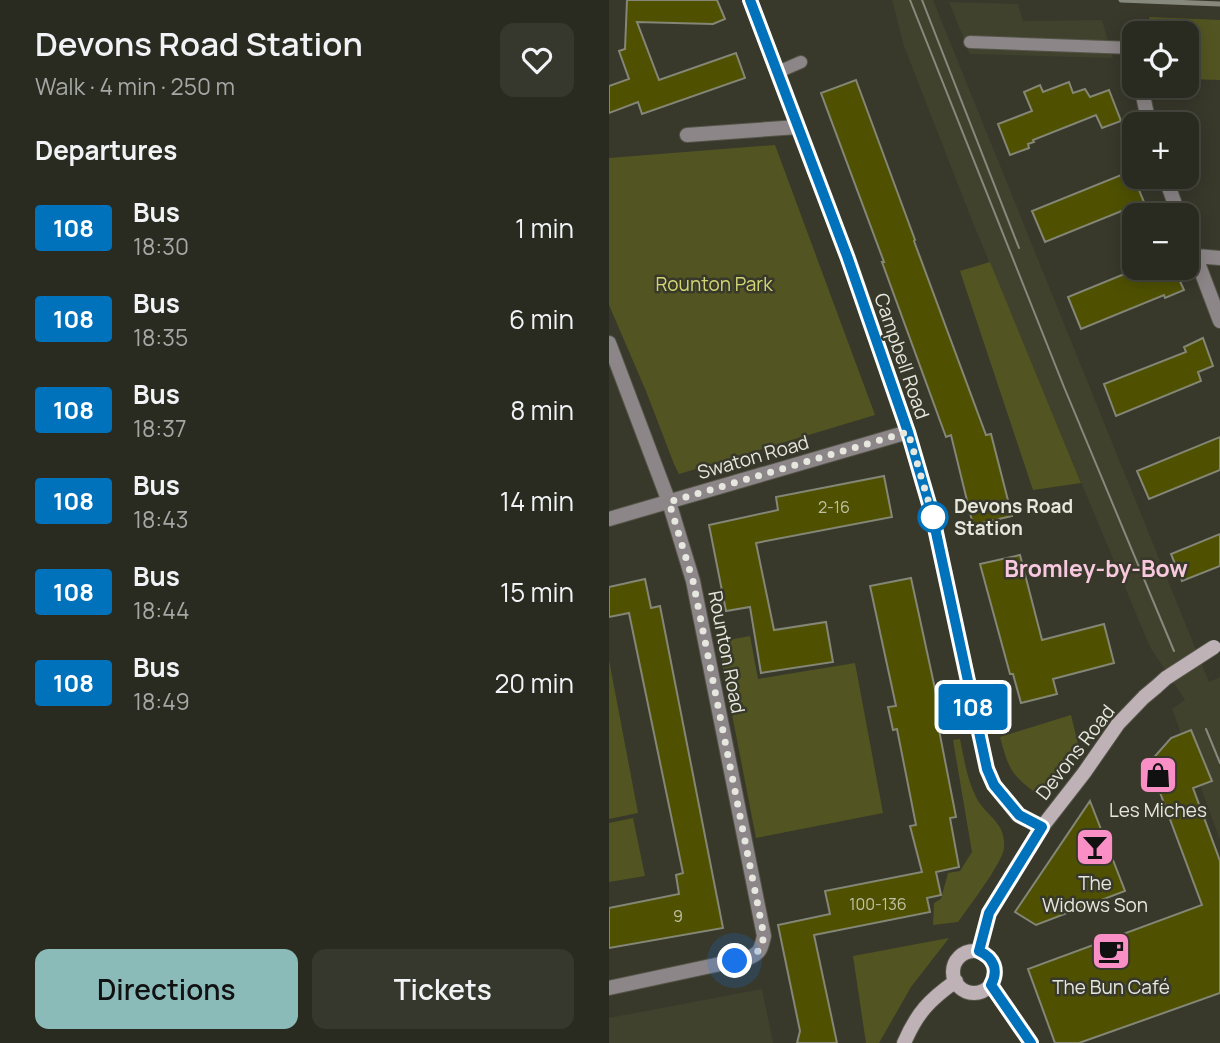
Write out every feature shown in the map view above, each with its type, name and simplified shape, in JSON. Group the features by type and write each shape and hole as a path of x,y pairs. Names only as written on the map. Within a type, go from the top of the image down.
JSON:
{"main road":[{"name":"Devons Road","path":"979,951 989,913 1042,827 1118,724 1167,678 1217,645"},
{"path":"970,951 979,951 993,962 995,974 991,985 985,989 972,992 955,981 955,963 970,951"},
{"path":"904,1043 913,1021 928,1002 955,981"}],"street":[{"name":"Campbell Road","path":"750,0 852,269 908,432 932,514 987,769 994,785 1019,815 1042,827"},
{"path":"687,135 798,127"},
{"path":"1199,257 1220,258"},
{"path":"1199,265 1220,321"},
{"name":"Rounton Road","path":"609,343 669,502 693,581 764,936 757,954 609,988"},
{"name":"Swaton Road","path":"609,519 908,432"},
{"path":"991,985 1031,1043"}],"lane":[{"path":"970,42 1122,49"},
{"path":"778,72 801,62"}],"shaded area":[{"path":"892,0 933,0 1209,682 1220,677 1220,840 1172,709 1185,700 1150,647 973,223 904,46"},
{"path":"949,2 1018,4 1023,21 1102,20 1113,58 970,54"},
{"path":"762,989 773,1043 609,1043 609,1018"}],"green space":[{"path":"1149,17 1220,20 1220,80 1199,79 1199,21 1150,21"},
{"name":"Rounton Park","path":"775,145 875,415 679,474 609,305 609,158"},
{"path":"990,262 1081,483 1033,490 960,271"},
{"path":"750,636 758,679 855,663 883,813 756,838 718,642"},
{"path":"609,660 638,813 609,819"},
{"path":"1071,715 1078,744 1048,787 1033,791 1011,768 1000,737"},
{"path":"960,739 973,790 980,804 999,825 1004,848 992,874 958,922 933,925 934,903 941,899 948,873 960,871 972,852 953,740"},
{"path":"633,818 645,876 609,882 609,823"},
{"path":"949,938 911,987 879,1043 866,1043 853,956"}],"building":[{"path":"627,0 717,0 725,19 713,24 637,22 659,80 736,53 745,78 642,114 638,102 609,113 609,86 629,79 619,51 625,49"},
{"path":"856,80 986,435 991,434 1012,516 973,525 951,435 946,437 821,93"},
{"path":"1069,82 1073,93 1085,89 1090,97 1109,90 1121,121 1102,128 1096,115 1033,140 1034,142 1028,144 1029,148 1010,155 998,124 1032,111 1024,92 1040,85 1043,92"},
{"path":"1122,175 1122,189 1139,189 1144,202 1122,203 1122,211 1045,242 1032,211"},
{"path":"1122,275 1122,280 1179,280 1184,290 1165,298 1164,295 1081,329 1068,297"},
{"path":"1203,338 1213,366 1198,372 1201,381 1116,416 1104,384 1186,352 1184,347"},
{"path":"1220,437 1220,470 1149,499 1137,471"},
{"path":"884,476 892,517 756,543 774,630 826,622 833,662 761,673 750,607 726,611 709,525 778,510 776,497"},
{"path":"1220,534 1220,566 1182,581 1171,554"},
{"path":"1020,555 1042,640 1104,624 1114,663 1053,679 1057,694 1021,703 1013,674 1010,674 980,564"},
{"path":"911,578 940,712 944,711 947,728 939,730 956,817 950,818 959,867 936,872 941,895 927,898 930,912 814,935 837,1043 797,1043 800,1031 778,925 830,914 825,891 922,872 910,826 916,825 897,729 893,730 888,707 896,706 870,586"},
{"path":"645,579 651,608 660,606 723,928 609,948 609,908 679,894 676,875 683,873 629,613 609,617 609,587"},
{"path":"1191,730 1212,781 1193,788 1220,861 1220,993 1079,1043 1055,1043 1028,969 1202,905 1149,763 1171,738"},
{"path":"1090,801 1125,891 1036,925 1015,912"}],"tram line":[{"path":"910,0 1064,387 1174,651"},
{"path":"922,0 1019,248"},
{"path":"1206,729 1220,763"}],"railway":[{"path":"1121,0 1220,4"}],"bus line":[{"name":"108","path":"750,0 847,256 908,432 932,514 987,769 994,785 1019,815 1042,827 989,913 979,951 993,962 995,974 991,985 1031,1043"}],"place":[{"name":"Devons Road Station","path":"933,517"},
{"name":"Les Miches","path":"1158,775"},
{"name":"The Widows Son","path":"1095,847"},
{"name":"The Bun Café","path":"1111,951"}],"district":[{"name":"Bromley-by-Bow","path":"1096,569"}],"route":[{"path":"735,961 757,954 764,936 693,581 669,502 908,432 933,517"}]}
